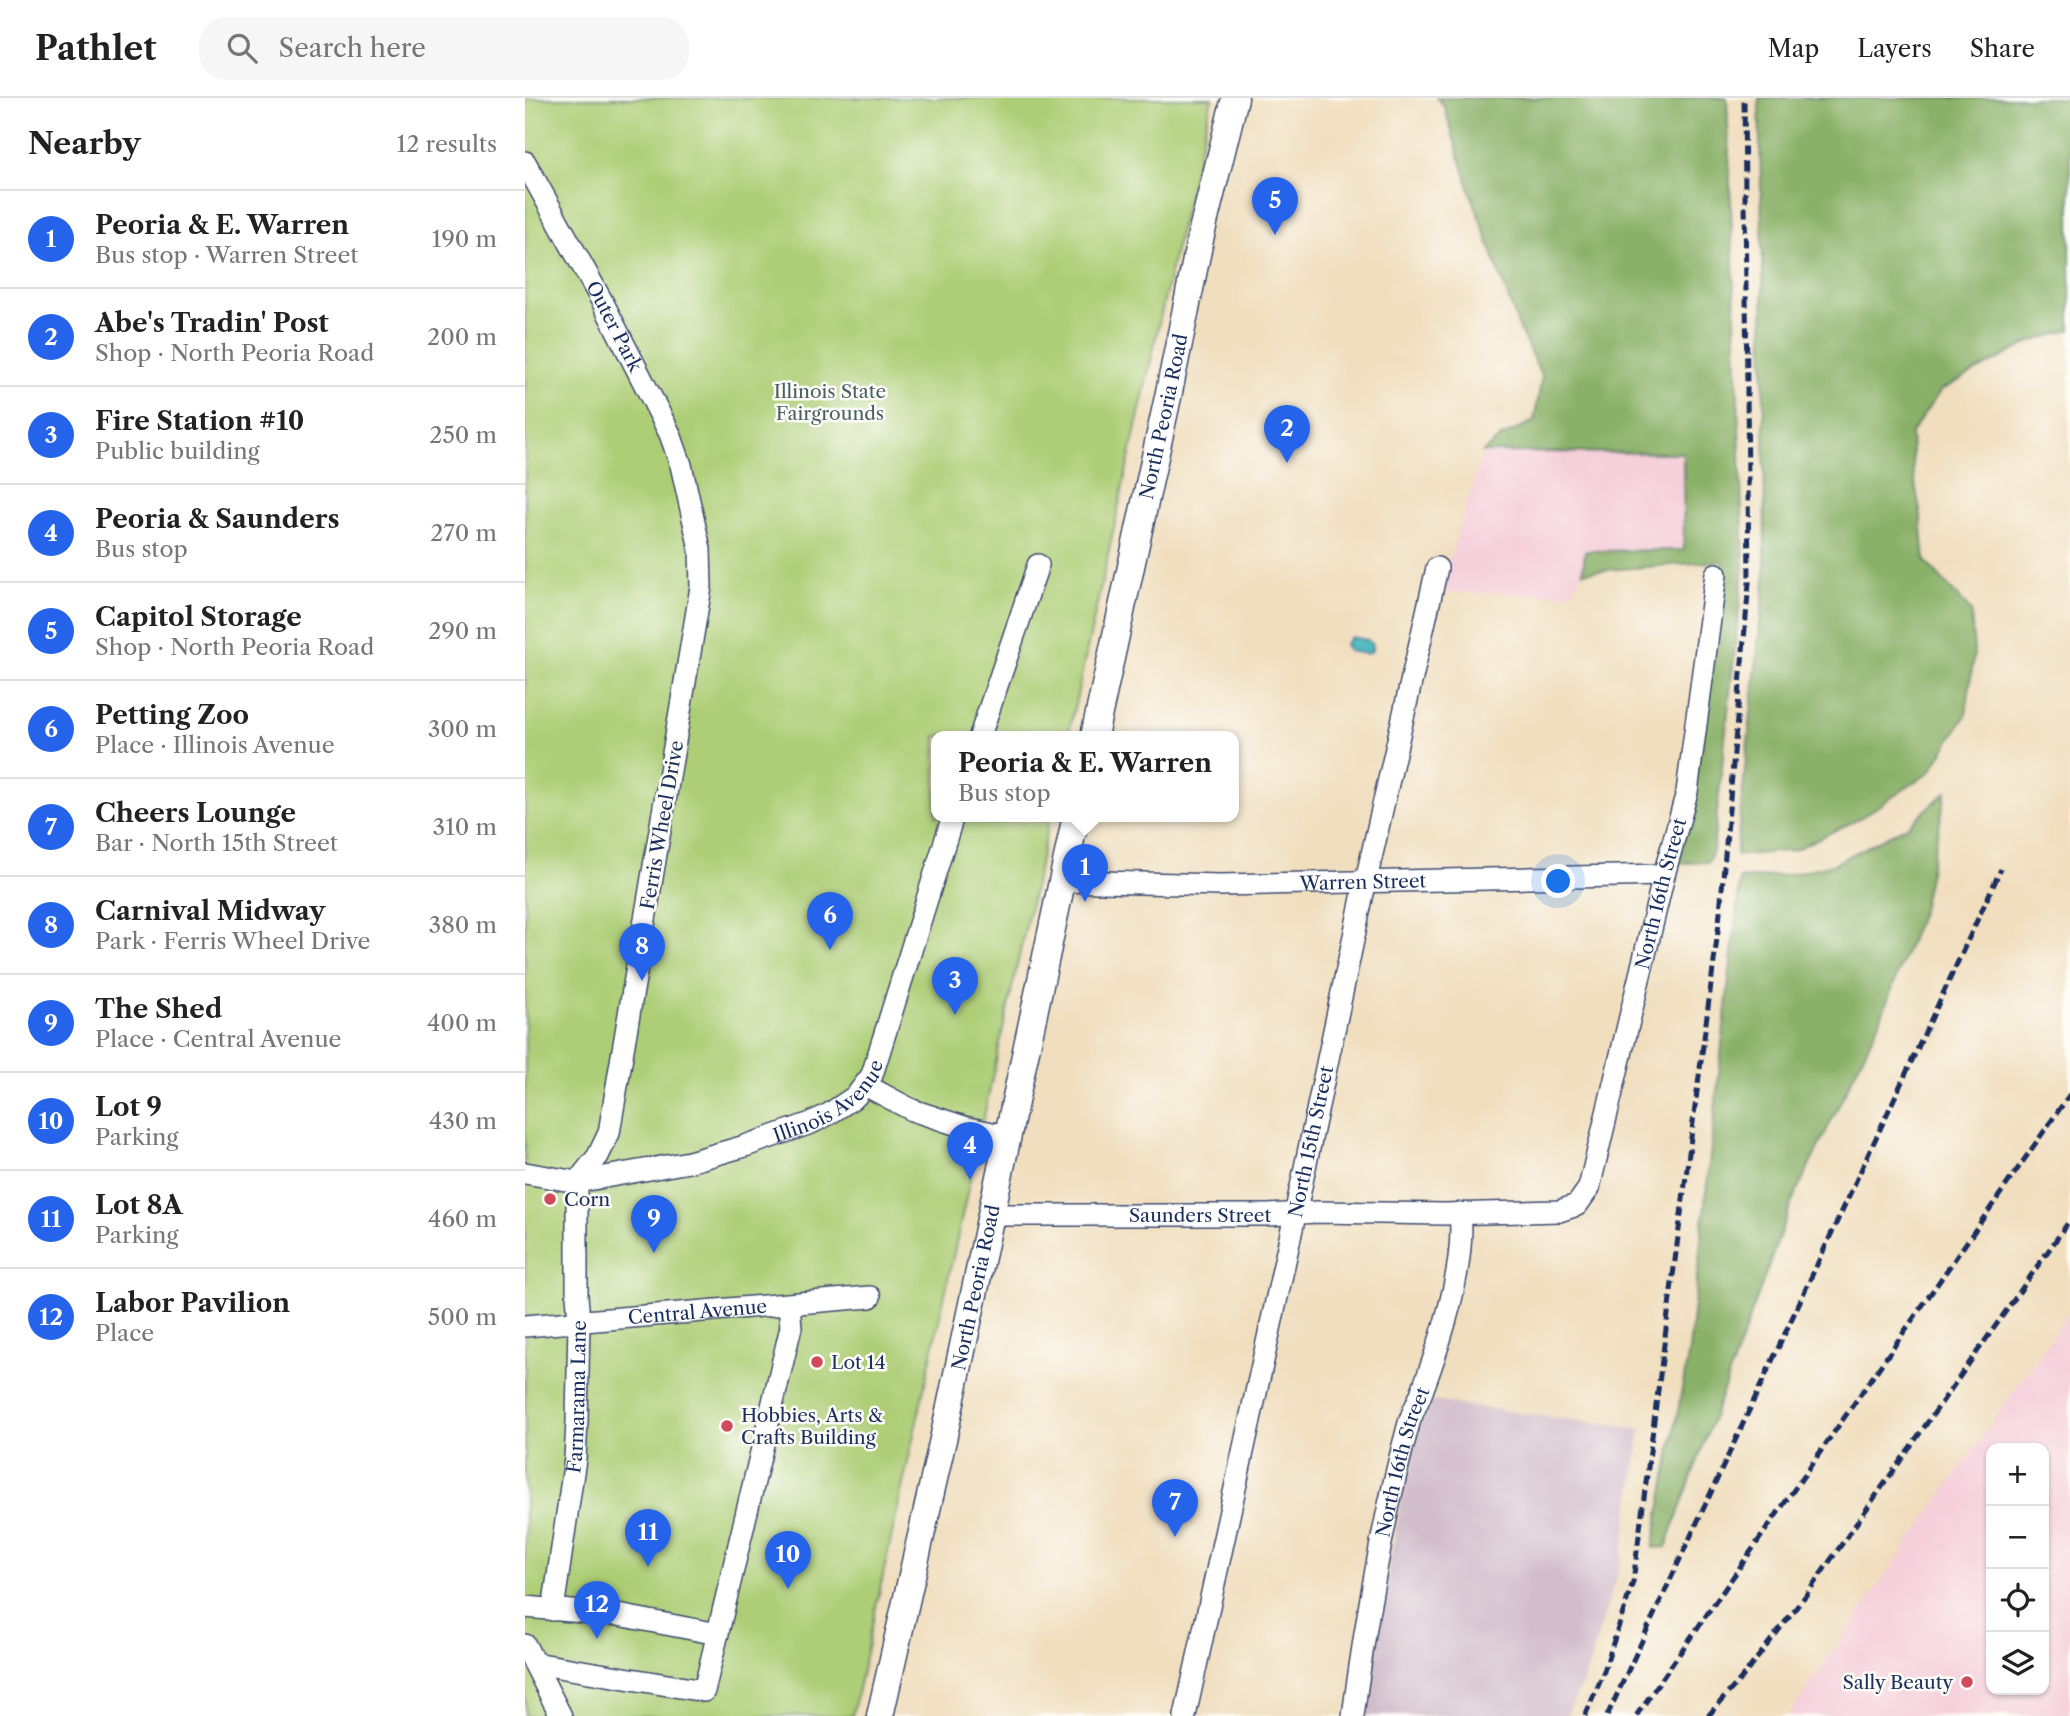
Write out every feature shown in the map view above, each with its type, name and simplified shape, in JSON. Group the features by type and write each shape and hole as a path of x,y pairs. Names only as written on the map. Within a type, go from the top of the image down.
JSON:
{"main road":[{"name":"North Peoria Road","path":"1095,731 1201,235 1235,98"},
{"name":"North Peoria Road","path":"880,1716 1075,822"}],"street":[{"name":"Outer Park","path":"525,162 665,422 681,465 688,499"},
{"name":"Ferris Wheel Drive","path":"577,1182 598,1156 609,1133 690,661 701,587 700,549 688,499"},
{"path":"982,731 1038,565"},
{"name":"North 15th Street","path":"1185,1716 1366,880 1437,568"},
{"name":"North 16th Street","path":"1577,1205 1589,1188 1664,875 1687,792 1716,574"},
{"name":"Illinois Avenue","path":"525,1173 577,1182 689,1162 790,1131 829,1114 856,1096 872,1074 951,822"},
{"name":"Warren Street","path":"1062,881 1220,885 1664,875"},
{"path":"865,1085 912,1110 964,1127 1006,1136"},
{"name":"Farmarama Lane","path":"553,1610 575,1459 579,1321 577,1182"},
{"name":"Saunders Street","path":"991,1215 1460,1213 1559,1210 1577,1205"},
{"name":"North 16th Street","path":"1353,1716 1365,1630 1400,1457 1410,1420 1438,1344 1459,1262 1463,1236 1460,1213"},
{"name":"Central Avenue","path":"525,1326 870,1297"},
{"path":"530,1654 704,1691 791,1327 789,1305"},
{"path":"525,1632 526,1607 618,1615 718,1634"},
{"path":"530,1654 561,1716"}],"shaded area":[{"path":"1483,452 1683,453 1685,550 1585,551 1583,572 1570,594 1439,592"},
{"path":"2070,1310 2070,1716 1788,1716"},
{"path":"1432,1401 1641,1429 1622,1558 1585,1678 1566,1716 1361,1716 1407,1470 1417,1429"}],"green space":[{"name":"Illinois State Fairgrounds","path":"525,98 1212,98 1174,255 1069,731 931,731 931,822 1049,822 852,1716 525,1716"},
{"path":"1437,98 1727,98 1744,564 1713,850 1708,862 1680,863 1696,774 1725,573 1722,561 1583,572 1585,551 1684,550 1683,453 1483,452 1501,437 1534,421 1542,377 1519,328 1470,191 1444,106"},
{"path":"1759,98 2070,98 2070,330 2030,342 1941,390 1911,433 1913,471 1925,561 1971,611 1974,654 1966,715 1929,773 1857,820 1794,850 1736,856 1765,579"},
{"path":"1946,792 1922,910 1879,1023 1793,1199 1666,1547 1653,1548 1689,1351 1740,879 1786,875 1834,864 1909,825"}],"water":[{"path":"1351,637 1368,640 1372,651 1366,654 1348,651 1345,644"}],"railway":[{"path":"1585,1716 1602,1677 1633,1582 1719,923 1749,583 1744,98"},
{"path":"1607,1716 2001,869"},
{"path":"1636,1716 2070,1094"},
{"path":"1708,1716 1744,1675 1806,1595 2070,1220"}],"place":[{"name":"Capitol Storage","path":"1275,235"},
{"name":"Abe's Tradin' Post","path":"1287,463"},
{"name":"Peoria & E. Warren","path":"1085,902"},
{"name":"Petting Zoo","path":"830,950"},
{"name":"Carnival Midway","path":"642,981"},
{"name":"Fire Station #10","path":"955,1015"},
{"name":"Peoria & Saunders","path":"970,1180"},
{"name":"Corn","path":"550,1199"},
{"name":"The Shed","path":"654,1253"},
{"name":"Lot 14","path":"817,1362"},
{"name":"Hobbies, Arts & Crafts Building","path":"727,1426"},
{"name":"Cheers Lounge","path":"1175,1537"},
{"name":"Lot 8A","path":"648,1567"},
{"name":"Lot 9","path":"788,1589"},
{"name":"Labor Pavilion","path":"597,1639"},
{"name":"Sally Beauty","path":"1967,1682"}]}
